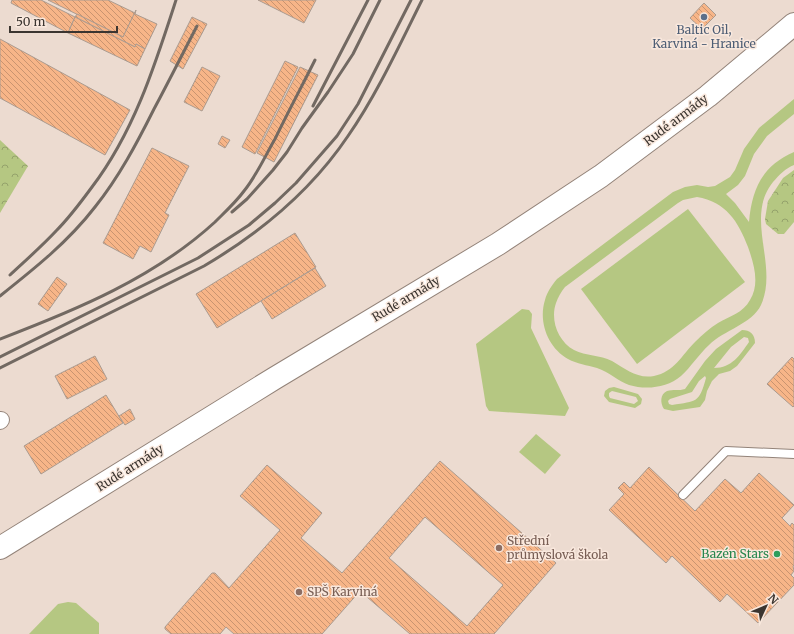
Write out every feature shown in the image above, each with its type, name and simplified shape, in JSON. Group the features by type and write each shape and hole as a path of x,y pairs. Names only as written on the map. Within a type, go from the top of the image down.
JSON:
{"main road":[{"name":"Rudé armády","path":"0,548 289,370 511,236 601,176 708,96 794,24"}],"lane":[{"path":"683,494 726,451 794,454"}],"green space":[{"path":"794,99 794,114 767,136 754,154 745,176 738,185 726,194 735,203 749,222 750,210 756,189 766,172 774,164 794,152 794,165 783,172 773,182 765,196 761,211 766,274 765,290 761,305 757,312 745,322 722,335 709,345 681,376 669,383 656,387 649,388 629,385 597,368 575,362 561,354 546,334 543,317 543,308 546,297 557,279 673,192 685,187 697,185 708,187 715,186 730,177 735,170 744,149 759,128","holes":["697,197 716,203 730,214 740,229 750,254 754,267 755,287 750,300 744,308 712,327 703,334 672,367 667,371 654,376 648,377 637,375 612,361 579,352 568,346 557,330 554,316 557,301 565,287 678,203 683,200"]},
{"path":"0,140 28,166 0,213"},
{"path":"794,170 794,222 784,234 778,234 766,224 765,219 768,201 783,178"},
{"path":"688,209 745,282 637,364 581,289"},
{"path":"522,309 529,310 532,314 531,328 569,408 565,416 489,411 486,406 476,344"},
{"path":"742,330 750,332 754,337 755,343 737,366 730,371 719,374 712,381 707,391 705,400 700,407 673,411 664,409 661,401 663,394 669,390 685,389 705,361 716,349","holes":["744,337 748,338 749,342 739,356 726,366 714,368 731,347","705,376 706,378 701,392 696,399 687,403 669,404 668,401 670,399 692,392 699,381"]},
{"path":"614,387 638,394 642,399 641,404 635,408 609,402 604,396 605,391","holes":["612,391 636,397 638,401 634,404 610,398 609,393"]},
{"path":"536,434 561,455 545,474 519,452"},
{"path":"68,602 76,603 99,623 99,634 29,634 58,604"}],"building":[{"path":"12,0 41,0 75,17 68,33 11,3"},
{"path":"48,0 108,0 135,13 123,37"},
{"path":"258,0 316,0 304,23"},
{"path":"704,3 716,15 702,29 690,18"},
{"path":"136,10 135,14 157,24 145,49 136,44 135,47 75,17 77,14 123,37"},
{"path":"75,17 135,47 136,44 145,49 137,66 68,33"},
{"path":"192,17 207,24 183,69 170,61"},
{"path":"0,39 130,110 105,155 0,98"},
{"path":"285,61 298,67 255,154 242,147"},
{"path":"202,67 220,76 202,111 184,102"},
{"path":"300,67 318,75 274,162 257,153"},
{"path":"222,136 230,140 225,148 218,144"},
{"path":"152,148 189,166 165,213 169,215 151,252 140,246 133,259 103,243"},
{"path":"295,233 316,267 217,328 196,294"},
{"path":"315,268 326,286 272,319 261,301"},
{"path":"57,277 67,284 48,311 38,304"},
{"path":"95,356 107,379 67,399 55,376"},
{"path":"792,357 794,359 793,407 767,384"},
{"path":"106,395 123,423 41,474 24,446"},
{"path":"130,409 135,419 125,425 119,416"},
{"name":"Střední průmyslová škola","path":"440,461 556,563 494,634 410,634 360,591 322,634 234,634 226,627 220,634 171,634 165,629 165,627 212,573 215,573 229,588 280,530 240,496 267,465 322,513 301,538 342,573","holes":["425,517 503,585 467,626 389,558"]},
{"path":"649,467 695,511 725,479 741,493 759,473 794,505 782,518 790,526 792,523 794,525 794,571 791,575 794,578 794,585 758,623 727,594 720,602 672,556 666,563 609,510 624,494 618,488 624,482 630,488"}],"railway":[{"path":"10,275 45,243 66,221 107,166 120,144 142,97 176,0"},
{"path":"313,106 368,0"},
{"path":"232,212 247,199 287,152 353,54 380,0"},
{"path":"0,357 198,258 249,225 275,203 296,183 337,136 358,104 411,0"},
{"path":"0,368 204,266 245,240 283,209 318,175 359,120 378,87 422,0"},
{"path":"0,296 38,265 74,232 104,196 134,147 197,26"},
{"path":"0,339 113,291 166,260 215,222 238,199 253,179 315,60"}],"place":[{"name":"Baltic Oil, Karviná - Hranice","path":"704,17"},
{"name":"Střední průmyslová škola","path":"499,548"},
{"name":"Bazén Stars","path":"777,554"},
{"name":"SPŠ Karviná","path":"299,592"}]}
